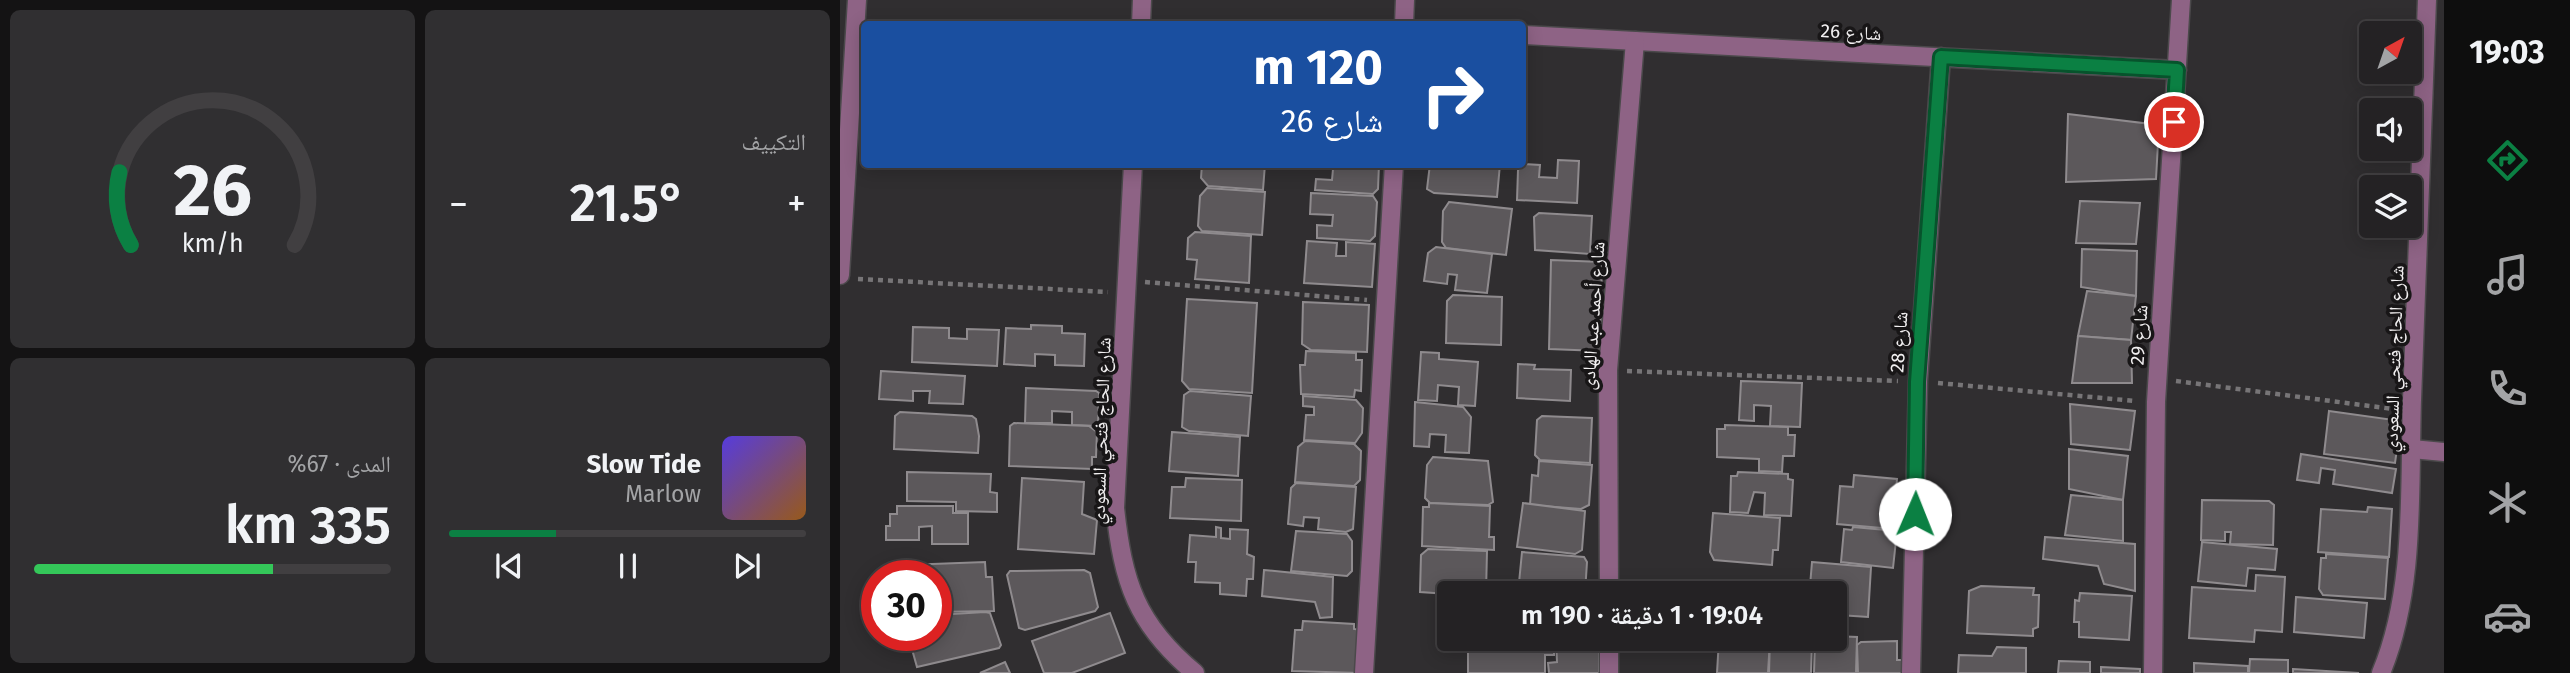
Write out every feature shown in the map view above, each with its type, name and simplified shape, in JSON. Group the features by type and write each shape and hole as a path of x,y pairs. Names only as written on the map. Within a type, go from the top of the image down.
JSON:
{"street":[{"path":"847,277 857,0"},
{"path":"1140,21 1142,0"},
{"path":"1404,21 1405,0"},
{"name":"شارع 29","path":"2153,673 2156,402 2181,0"},
{"name":"شارع الحاج فتحي السعودي","path":"2381,673 2394,642 2403,588 2412,449 2427,0"},
{"name":"شارع 26","path":"1526,35 2177,70"},
{"name":"شارع أحمد عبد الهادى","path":"1609,581 1608,370 1635,41"},
{"name":"شارع 28","path":"1911,673 1917,382 1941,57"},
{"name":"شارع الحاج فتحي السعودي","path":"1133,168 1115,508 1120,560 1138,608 1168,651 1195,673"},
{"path":"1364,673 1394,168"},
{"path":"2412,449 2444,452"},
{"path":"1609,651 1609,673"}],"path":[{"path":"847,277 1127,287 1385,301"},
{"path":"1608,370 1917,382 2156,402"},
{"path":"2158,378 2412,411"}],"building":[{"path":"2068,114 2159,125 2156,179 2066,182"},
{"path":"1558,160 1579,161 1577,203 1517,200 1518,170 1526,168 1526,164 1540,165 1539,177 1557,178"},
{"path":"1202,168 1265,168 1263,190 1208,186 1201,178"},
{"path":"1319,168 1379,168 1378,189 1373,194 1315,190 1316,179 1332,180 1333,169"},
{"path":"1430,168 1500,168 1497,197 1434,193 1427,189"},
{"path":"1207,188 1265,192 1262,235 1202,231 1198,226 1200,196"},
{"path":"1311,193 1373,196 1377,202 1375,236 1370,241 1317,238 1317,225 1332,226 1333,215 1310,214"},
{"path":"2080,201 2140,203 2136,244 2076,243"},
{"path":"1449,202 1512,209 1506,255 1446,248 1442,242 1443,211"},
{"path":"1539,213 1592,216 1590,254 1535,250 1534,217"},
{"path":"1195,232 1251,236 1249,283 1195,279 1197,260 1187,259 1188,238"},
{"path":"1307,241 1337,243 1336,256 1346,256 1346,242 1375,244 1372,287 1304,283"},
{"path":"1436,247 1492,254 1487,293 1455,290 1457,275 1448,274 1447,284 1424,281 1428,253"},
{"path":"2082,249 2137,251 2136,296 2081,287"},
{"path":"1551,260 1602,262 1600,351 1549,349"},
{"path":"2087,291 2136,296 2131,340 2078,336"},
{"path":"1453,295 1502,297 1501,345 1446,343 1447,301"},
{"path":"1187,299 1257,303 1252,393 1189,389 1182,381"},
{"path":"1303,302 1369,305 1367,352 1311,350 1302,344"},
{"path":"1031,325 1062,326 1062,333 1085,334 1084,366 1055,365 1055,355 1035,354 1035,366 1004,364 1006,328 1031,329"},
{"path":"913,327 949,328 949,338 967,339 967,329 999,330 997,366 912,362"},
{"path":"2078,336 2131,340 2132,383 2072,383"},
{"path":"1306,351 1356,353 1356,360 1362,360 1361,391 1355,390 1354,397 1301,394 1300,365 1305,365"},
{"path":"1421,352 1439,353 1439,359 1478,362 1475,406 1458,405 1459,387 1438,385 1437,401 1418,400"},
{"path":"1518,364 1535,365 1534,369 1571,370 1570,401 1517,398"},
{"path":"881,371 965,376 963,404 929,403 930,391 913,391 913,401 879,399"},
{"path":"1741,381 1802,383 1800,427 1770,426 1771,406 1754,405 1754,421 1739,420"},
{"path":"1026,388 1096,391 1099,393 1098,426 1072,425 1072,412 1052,411 1052,423 1025,423"},
{"path":"1190,391 1251,396 1248,436 1189,431 1182,427 1184,395"},
{"path":"1303,396 1356,400 1363,408 1362,433 1355,443 1304,440 1306,415 1314,415 1314,407 1303,406"},
{"path":"1415,402 1463,407 1471,417 1469,453 1445,452 1446,435 1430,434 1429,447 1414,446"},
{"path":"2070,404 2135,411 2130,450 2071,444"},
{"path":"2329,411 2401,421 2395,463 2324,454"},
{"path":"900,412 972,416 976,419 979,436 978,453 894,449 895,416"},
{"path":"1542,416 1592,418 1590,463 1540,460 1535,455 1537,420"},
{"path":"1014,423 1089,426 1097,432 1096,457 1092,457 1092,469 1009,466 1010,426"},
{"path":"1725,425 1788,427 1788,435 1795,435 1794,456 1783,456 1782,472 1759,471 1759,459 1717,457 1717,429 1725,429"},
{"path":"1172,432 1240,437 1238,476 1169,471"},
{"path":"1305,441 1354,444 1361,451 1360,480 1354,486 1295,482 1298,447"},
{"path":"2069,449 2128,456 2123,500 2069,489"},
{"path":"2301,454 2396,469 2392,493 2333,484 2335,470 2321,468 2319,483 2297,480"},
{"path":"1433,457 1488,461 1493,502 1488,505 1430,503 1425,498 1427,465"},
{"path":"1539,461 1592,465 1589,505 1581,509 1530,505 1532,475 1538,476"},
{"path":"907,472 991,474 990,492 997,493 997,512 956,511 956,502 907,501"},
{"path":"1738,472 1788,474 1788,479 1793,480 1791,516 1764,515 1765,493 1754,492 1748,513 1730,512 1731,476 1737,476"},
{"path":"1854,475 1897,479 1893,529 1837,524 1840,486 1853,487"},
{"path":"1022,478 1084,482 1082,514 1097,520 1094,554 1018,549"},
{"path":"1186,478 1242,480 1241,521 1170,518 1172,487 1185,487"},
{"path":"1296,483 1356,487 1353,529 1346,532 1318,529 1319,518 1304,517 1303,526 1288,524 1291,488"},
{"path":"2071,495 2123,500 2123,541 2065,535"},
{"path":"2202,500 2269,501 2274,505 2273,545 2230,544 2231,532 2225,532 2225,541 2201,540"},
{"path":"1429,503 1490,506 1489,537 1494,537 1494,550 1422,546 1423,507 1429,507"},
{"path":"1523,503 1585,511 1582,550 1575,554 1517,547"},
{"path":"897,506 953,506 953,513 968,513 968,544 932,544 932,526 919,527 919,540 886,540 886,526 890,526 890,514 897,514"},
{"path":"2368,507 2392,509 2389,557 2318,552 2321,509 2367,512"},
{"path":"1713,513 1780,518 1778,550 1773,550 1772,565 1714,560 1710,552"},
{"path":"1216,527 1221,528 1221,538 1230,539 1230,529 1248,530 1247,554 1254,557 1253,579 1247,579 1246,596 1220,594 1220,583 1195,582 1196,562 1188,562 1190,535 1216,537"},
{"path":"1853,527 1897,531 1893,568 1841,562 1844,529 1852,530"},
{"path":"1296,531 1347,534 1352,541 1352,571 1347,576 1291,571"},
{"path":"2045,537 2135,544 2135,591 2104,584 2098,566 2043,559"},
{"path":"2202,542 2277,549 2275,570 2248,568 2246,586 2198,581"},
{"path":"1428,549 1487,551 1486,581 1437,581 1437,593 1420,592 1421,555"},
{"path":"1522,552 1584,557 1587,562 1586,581 1519,581"},
{"path":"2326,554 2388,558 2385,599 2323,595 2319,589 2321,558 2326,558"},
{"path":"985,562 986,577 992,577 994,611 952,612 952,563"},
{"path":"1812,562 1871,567 1868,617 1847,616 1847,581 1810,581"},
{"path":"1084,570 1090,573 1098,607 1095,611 1025,630 1019,628 1007,575 1010,571"},
{"path":"1264,570 1333,577 1332,617 1320,618 1315,602 1262,596"},
{"path":"2256,575 2285,577 2282,632 2255,630 2254,642 2189,638 2192,587 2255,591"},
{"path":"1981,586 2034,588 2033,595 2039,595 2038,627 2033,629 2033,636 1967,633 1969,591"},
{"path":"2080,593 2132,596 2129,640 2079,637 2079,622 2074,622 2075,600 2079,601"},
{"path":"2296,597 2367,603 2364,638 2294,632"},
{"path":"990,613 1001,645 999,648 917,667 912,651 952,651 952,614"},
{"path":"1110,613 1125,653 1072,673 1044,673 1032,641"},
{"path":"1303,621 1354,624 1354,629 1361,630 1359,673 1292,671 1295,630 1302,630"},
{"path":"1847,637 1857,637 1856,673 1814,673 1815,651 1847,651"},
{"path":"1897,641 1897,660 1902,660 1902,673 1858,673 1857,645 1861,642"},
{"path":"1997,647 2026,648 2026,673 1958,673 1959,655 1992,656"},
{"path":"1468,651 1554,651 1554,655 1545,655 1545,673 1468,673"},
{"path":"1557,651 1599,651 1599,673 1549,673 1548,663 1557,662"},
{"path":"1718,651 1769,651 1768,673 1717,673"},
{"path":"1770,651 1812,651 1811,673 1769,673"},
{"path":"2250,659 2288,660 2288,673 2249,673"},
{"path":"2059,661 2090,662 2090,673 2058,673"},
{"path":"1005,662 1010,673 980,673"},
{"path":"2194,663 2248,666 2248,673 2194,673"},
{"path":"2101,667 2140,669 2140,673 2101,673"},
{"path":"2293,669 2359,673 2293,673"}],"route":[{"path":"1915,514 1917,382 1941,57 2177,70 2174,122"}]}
